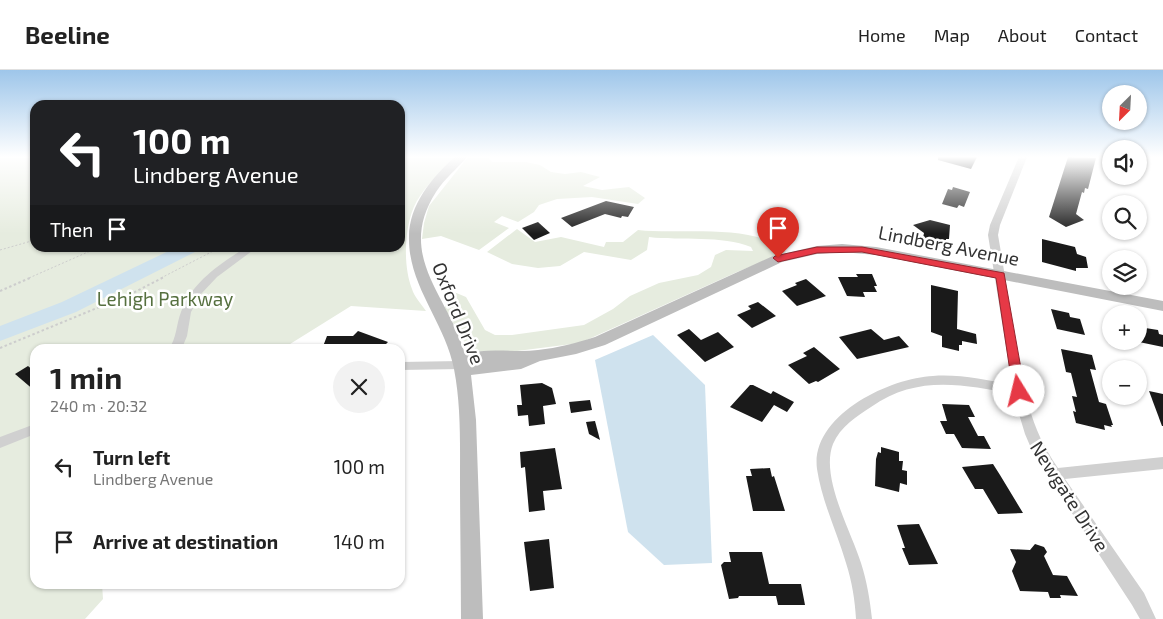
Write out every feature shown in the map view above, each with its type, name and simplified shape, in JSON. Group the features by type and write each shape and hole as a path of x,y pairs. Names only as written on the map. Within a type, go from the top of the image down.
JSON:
{"street":[{"name":"Oxford Drive","path":"437,183 422,206 415,233 415,249 422,282 446,328 461,365 467,400 472,619"},
{"name":"Newgate Drive","path":"1012,183 995,225 994,246 1023,414 1031,434 1055,474 1138,599 1148,619"},
{"name":"Lindberg Avenue","path":"405,366 461,365 474,370 521,363 536,356 576,349 600,341 778,258 817,250 862,250 1163,306"},
{"path":"178,344 182,336 183,323 193,299 227,264 245,252"},
{"path":"864,619 864,601 860,579 827,485 823,467 824,451 828,439 836,426 882,393 917,382 954,380 1019,391"},
{"path":"0,443 30,431"},
{"path":"1055,474 1163,463"}],"path":[{"path":"0,250 30,241"},
{"path":"0,291 88,252"},
{"path":"0,348 131,294 211,252"}],"green space":[{"name":"Lehigh Parkway","path":"0,183 30,183 30,252 405,252 405,183 431,183 415,205 406,241 409,279 414,294 426,311 351,306 290,344 30,344 30,589 102,589 103,599 85,619 0,619"},
{"path":"448,183 589,183 583,186 602,190 629,187 645,198 638,204 592,197 557,199 539,205 534,212 518,222 502,216 494,222 509,228 479,250 441,236 422,239 429,206"},
{"path":"517,229 535,242 561,237 604,247 606,242 623,242 638,230 737,233 773,243 786,252 737,272 580,343 517,351 489,352 469,350 444,308 454,292 466,297 485,330 495,335 512,335 584,325 613,309 630,296 659,283 698,275 711,267 715,255 726,250 753,251 751,247 727,241 649,237 647,250 631,260 584,252 560,266 538,268 512,264 487,252"}],"water":[{"path":"653,335 705,385 712,563 664,565 628,532 595,360"}],"building":[{"path":"1060,183 1090,183 1088,189 1085,188 1084,193 1082,192 1076,214 1084,220 1066,227 1049,217"},
{"path":"953,187 970,192 964,207 959,205 957,208 942,204 948,189 952,190"},
{"path":"606,201 634,207 628,217 622,216 621,218 605,214 572,227 561,218"},
{"path":"930,220 950,225 949,239 946,239 946,243 923,238 924,233 913,225"},
{"path":"538,222 550,233 534,240 522,228"},
{"path":"1042,239 1075,247 1077,254 1086,257 1088,268 1076,268 1076,271 1042,262"},
{"path":"856,274 872,274 877,286 874,286 877,292 863,292 865,297 847,296 838,277 858,277"},
{"path":"806,279 826,296 797,306 782,291"},
{"path":"931,285 958,291 957,329 976,334 977,344 962,341 962,345 959,345 959,351 942,347 942,336 931,332"},
{"path":"758,302 776,316 752,328 737,315 751,309 748,306"},
{"path":"1051,309 1069,313 1070,317 1080,319 1085,335 1057,329"},
{"path":"1147,328 1158,330 1159,334 1163,335 1163,347 1147,344"},
{"path":"689,329 701,340 718,332 734,347 705,362 677,335"},
{"path":"871,329 884,340 899,336 909,347 857,359 839,337"},
{"path":"358,331 388,342 386,344 324,344 327,336 353,336"},
{"path":"814,347 840,369 818,382 809,384 788,365 807,356 803,353"},
{"path":"1061,349 1092,355 1096,370 1090,369 1099,402 1102,403 1102,405 1106,405 1112,427 1104,425 1105,430 1076,423 1073,411 1076,412 1072,396 1077,397 1071,373 1066,372"},
{"path":"28,366 30,368 30,387 15,374"},
{"path":"542,383 552,388 556,404 543,406 545,424 529,426 528,415 518,416 517,405 522,405 520,385"},
{"path":"750,385 771,394 773,391 794,402 787,412 774,405 762,422 730,407"},
{"path":"1149,391 1163,394 1163,426 1162,426"},
{"path":"590,400 592,410 571,413 569,402"},
{"path":"942,404 969,405 975,417 968,417 978,436 984,436 991,449 962,448 954,434 946,434 940,421 947,421"},
{"path":"595,421 600,440 589,434 586,422"},
{"path":"881,447 899,452 899,461 903,461 902,470 907,471 907,485 900,483 899,492 875,486 876,459 878,452 881,453"},
{"path":"555,448 562,489 543,491 545,510 529,512 525,467 521,468 520,452"},
{"path":"993,464 1023,513 998,514 983,489 975,489 962,467"},
{"path":"770,468 785,511 753,511 746,476 752,476 750,469"},
{"path":"919,524 938,564 909,565 902,548 905,548 897,525"},
{"path":"549,539 554,588 530,591 524,542"},
{"path":"1035,544 1044,547 1047,552 1044,556 1053,575 1067,576 1078,596 1060,595 1061,598 1050,598 1048,592 1020,591 1012,571 1016,562 1010,549 1030,550"},
{"path":"729,552 762,552 769,584 801,584 805,605 778,605 776,596 739,596 738,598 729,599 721,565 724,562 731,562"}],"waterway":[{"path":"0,334 69,307 181,252"}],"route":[{"path":"778,258 817,250 842,248 876,251 1000,275 1019,391"}]}
